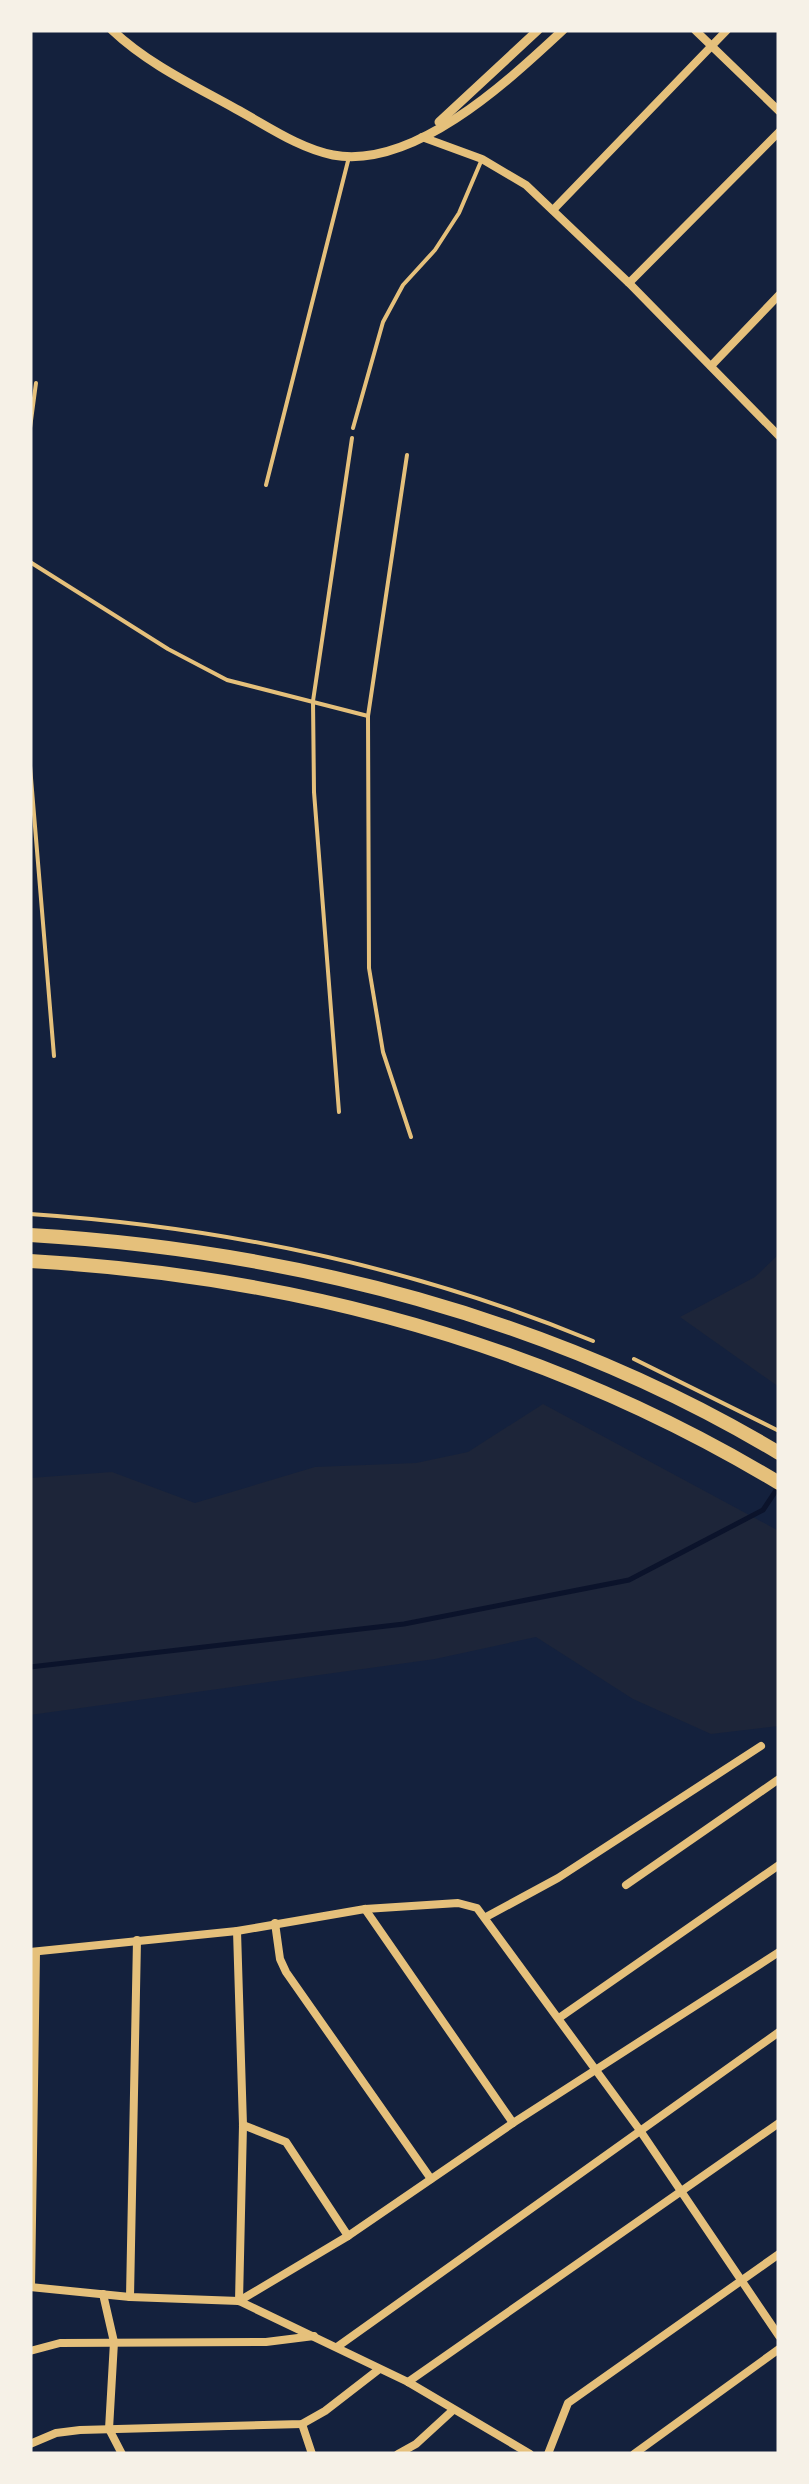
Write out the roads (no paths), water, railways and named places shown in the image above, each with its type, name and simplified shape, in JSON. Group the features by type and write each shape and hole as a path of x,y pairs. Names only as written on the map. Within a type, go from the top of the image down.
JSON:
{"highway":[{"path":"30,1235 248,1259 375,1287 485,1320 582,1356 686,1403 779,1453"},
{"path":"30,1260 206,1278 370,1310 463,1338 575,1380 658,1417 779,1483"}],"street":[{"path":"112,30 172,74 290,138 322,152 349,157 386,151 422,137 502,84 563,30"},
{"path":"422,137 538,30"},
{"path":"695,30 779,112"},
{"path":"554,210 727,30"},
{"path":"628,282 779,132"},
{"path":"422,137 482,158 526,185 779,436"},
{"path":"711,366 779,295"},
{"path":"486,1917 558,1878 761,1746"},
{"path":"626,1885 779,1780"},
{"path":"559,2018 779,1865"},
{"path":"530,2454 408,2382 239,2302 30,2287 33,1952 238,1931 364,1910 469,1904 486,1917 640,2129 779,2336"},
{"path":"364,1910 513,2123"},
{"path":"275,1923 280,1959 286,1972 431,2180"},
{"path":"238,1931 243,2126 239,2302"},
{"path":"130,2297 137,1940"},
{"path":"239,2302 348,2236 513,2123 779,1952"},
{"path":"338,2347 779,2032"},
{"path":"408,2382 779,2123"},
{"path":"243,2126 286,2142 348,2236"},
{"path":"548,2454 568,2403 779,2254"},
{"path":"103,2294 114,2342 110,2429 122,2454"},
{"path":"30,2351 60,2344 266,2342 314,2336"},
{"path":"634,2454 779,2348"},
{"path":"30,2444 56,2433 110,2429 302,2424 378,2370"},
{"path":"398,2454 416,2444 452,2411"},
{"path":"302,2424 312,2454"}],"lane":[{"path":"266,485 349,157"},
{"path":"353,428 383,322 404,284 435,250 459,213 482,158"}],"waterway":[{"path":"30,1667 404,1624 629,1580 763,1510 779,1486"}]}
